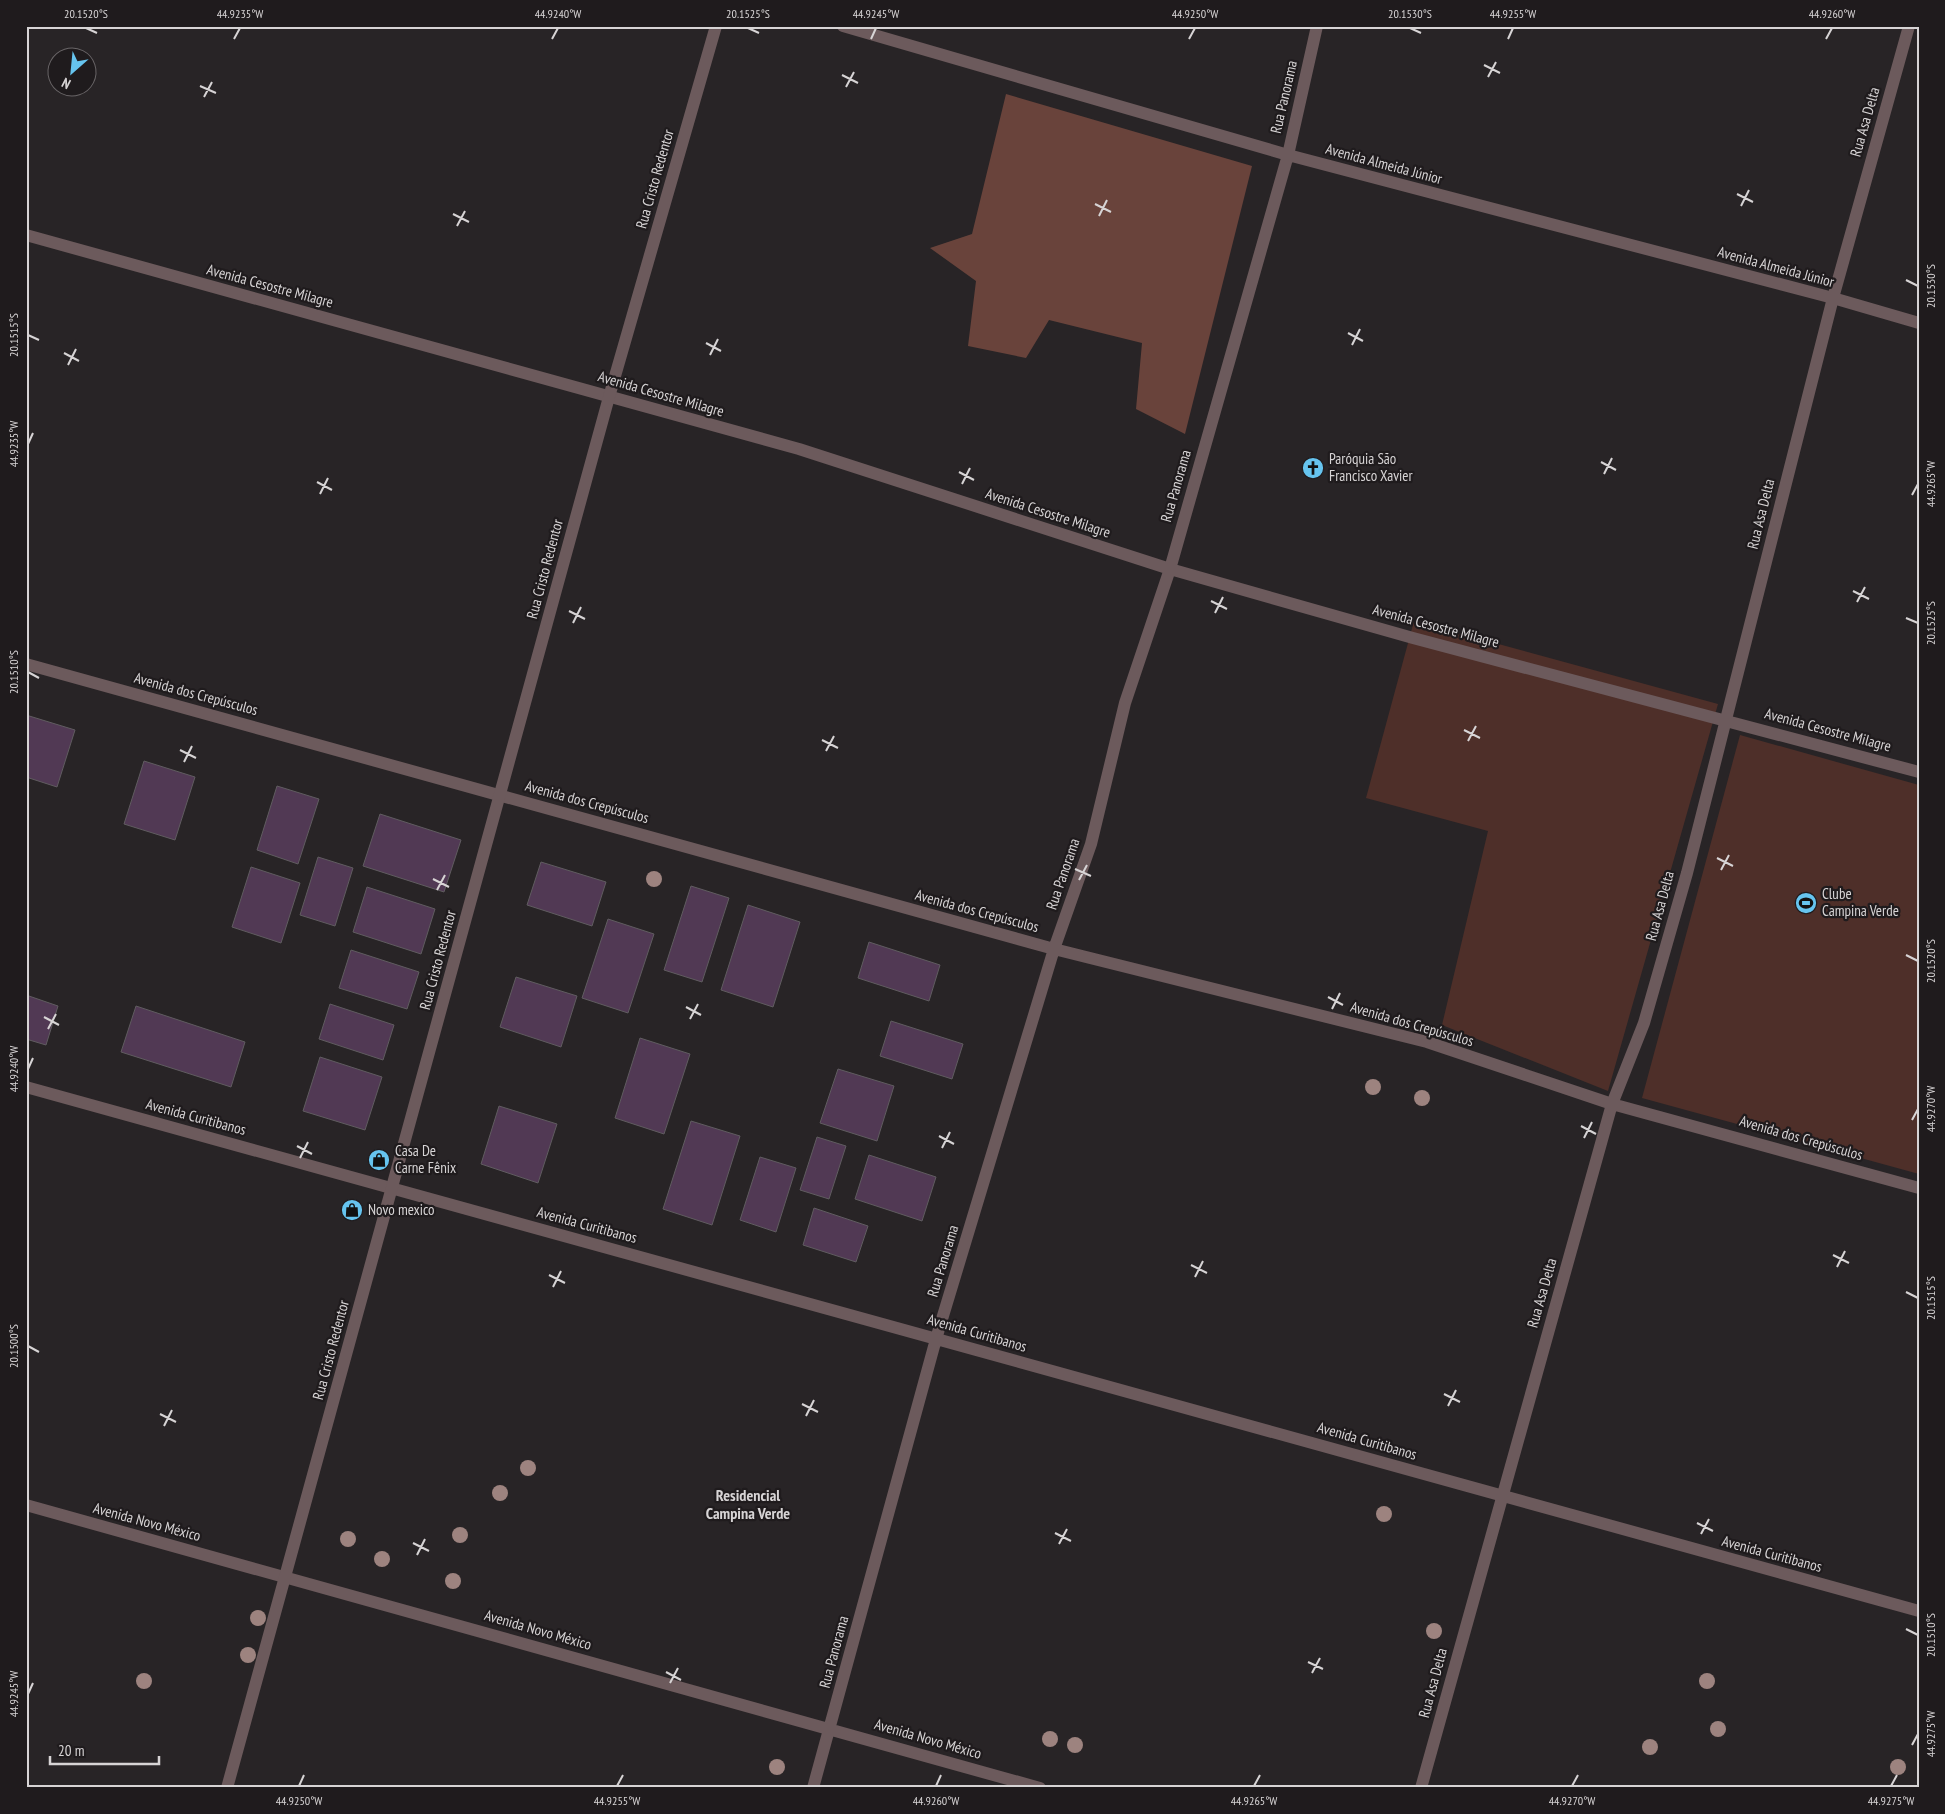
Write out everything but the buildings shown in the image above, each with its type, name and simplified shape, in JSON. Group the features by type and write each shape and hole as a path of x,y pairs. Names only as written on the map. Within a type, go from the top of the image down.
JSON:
{"street":[{"name":"Rua Cristo Redentor","path":"227,1788 610,397 716,26"},
{"name":"Avenida Almeida Júnior","path":"844,26 1288,155 1833,298 1919,323"},
{"name":"Rua Panorama","path":"813,1788 936,1339 1054,949 1091,844 1125,703 1170,569 1288,155 1317,26"},
{"name":"Rua Asa Delta","path":"1420,1788 1612,1104 1644,1023 1689,863 1833,298 1909,26"},
{"name":"Avenida Cesostre Milagre","path":"26,235 799,449 1170,569 1413,638 1919,772"},
{"name":"Avenida dos Crepúsculos","path":"26,664 1054,949 1427,1042 1612,1104 1919,1188"},
{"name":"Avenida Curitibanos","path":"26,1087 1919,1611"},
{"name":"Avenida Novo México","path":"26,1505 1040,1788"}],"shaded area":[{"path":"1006,94 1252,166 1185,434 1136,409 1142,343 1049,320 1026,358 968,346 976,281 930,248 972,234"},
{"path":"1414,621 1718,704 1608,1091 1442,1025 1488,831 1366,798"},
{"name":"Clube Campina Verde","path":"1740,735 1919,785 1919,1174 1642,1098"}],"place":[{"name":"Paróquia São Francisco Xavier","path":"1313,468"},
{"name":"Clube Campina Verde","path":"1806,903"},
{"name":"Casa De Carne Fênix","path":"379,1160"},
{"name":"Novo mexico","path":"352,1210"}],"district":[{"name":"Residencial Campina Verde","path":"748,1504"}]}
